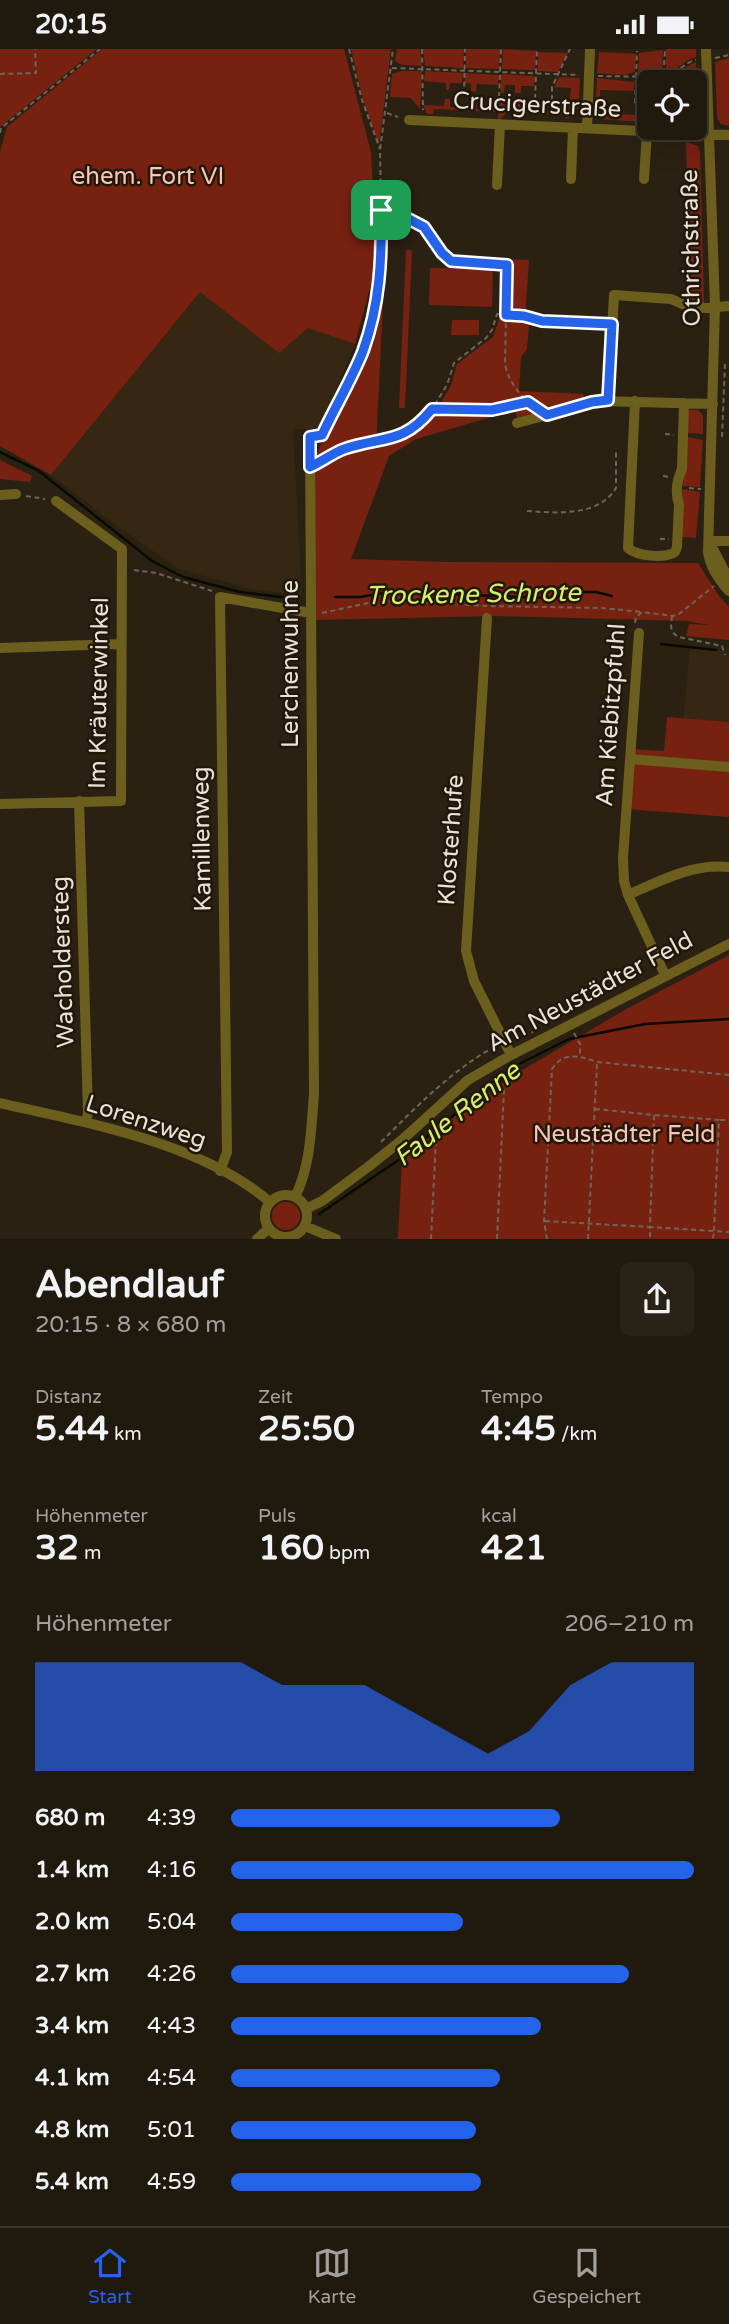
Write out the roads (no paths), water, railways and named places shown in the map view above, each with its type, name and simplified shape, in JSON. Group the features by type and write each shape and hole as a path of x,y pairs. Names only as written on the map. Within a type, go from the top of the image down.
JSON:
{"street":[{"path":"587,128 590,49"},
{"name":"Othrichstraße","path":"706,54 715,306 709,541"},
{"name":"Crucigerstraße","path":"409,120 573,128 637,128"},
{"path":"497,185 500,124"},
{"path":"571,179 573,128"},
{"name":"Crucigerstraße","path":"709,135 729,135"},
{"path":"644,179 645,140"},
{"path":"608,400 614,295 671,299 689,307 729,306"},
{"path":"517,423 608,400 713,404"},
{"path":"635,401 628,548 635,553 664,556 672,554 677,548 677,497 678,477 682,469 684,403"},
{"name":"Lerchenwuhne","path":"295,1197 302,1182 308,1155 314,1094 310,437"},
{"path":"0,495 16,494"},
{"name":"Im Kräuterwinkel","path":"0,804 121,801 122,549 56,501"},
{"path":"709,541 729,541"},
{"path":"709,541 729,580"},
{"path":"709,541 711,563 720,582 729,591"},
{"name":"Kamillenweg","path":"220,1171 227,1152 220,597 311,613"},
{"name":"Klosterhufe","path":"487,618 466,951 474,981 511,1055"},
{"name":"Am Kiebitzpfuhl","path":"639,633 623,858 624,881 665,975"},
{"path":"0,648 120,644"},
{"path":"630,759 729,767"},
{"name":"Wacholdersteg","path":"79,801 88,1113 86,1122"},
{"path":"628,895 675,874 712,865 729,867"},
{"name":"Am Neustädter Feld","path":"306,1209 328,1197 394,1147 468,1080 511,1055 729,944"},
{"name":"Lorenzweg","path":"0,1103 86,1122 171,1148 249,1186 270,1202"},
{"path":"281,1195 295,1197 306,1209 305,1226 295,1236 281,1238 268,1229 264,1215 270,1202 281,1195"},
{"path":"305,1226 336,1239"},
{"path":"257,1239 268,1229"}],"waterway":[{"name":"Trockene Schrote","path":"0,452 39,471 152,561 183,577 240,592 298,599"},
{"name":"Trockene Schrote","path":"335,597 360,597 390,592 551,598 596,592 612,596"},
{"name":"Trockene Schrote","path":"661,644 716,650"},
{"name":"Faule Renne","path":"319,1214 397,1161 515,1066 569,1039 645,1024 729,1019"}],"park label":[{"name":"ehem. Fort VI","path":"148,176"},
{"name":"Neustädter Feld","path":"624,1134"}]}
